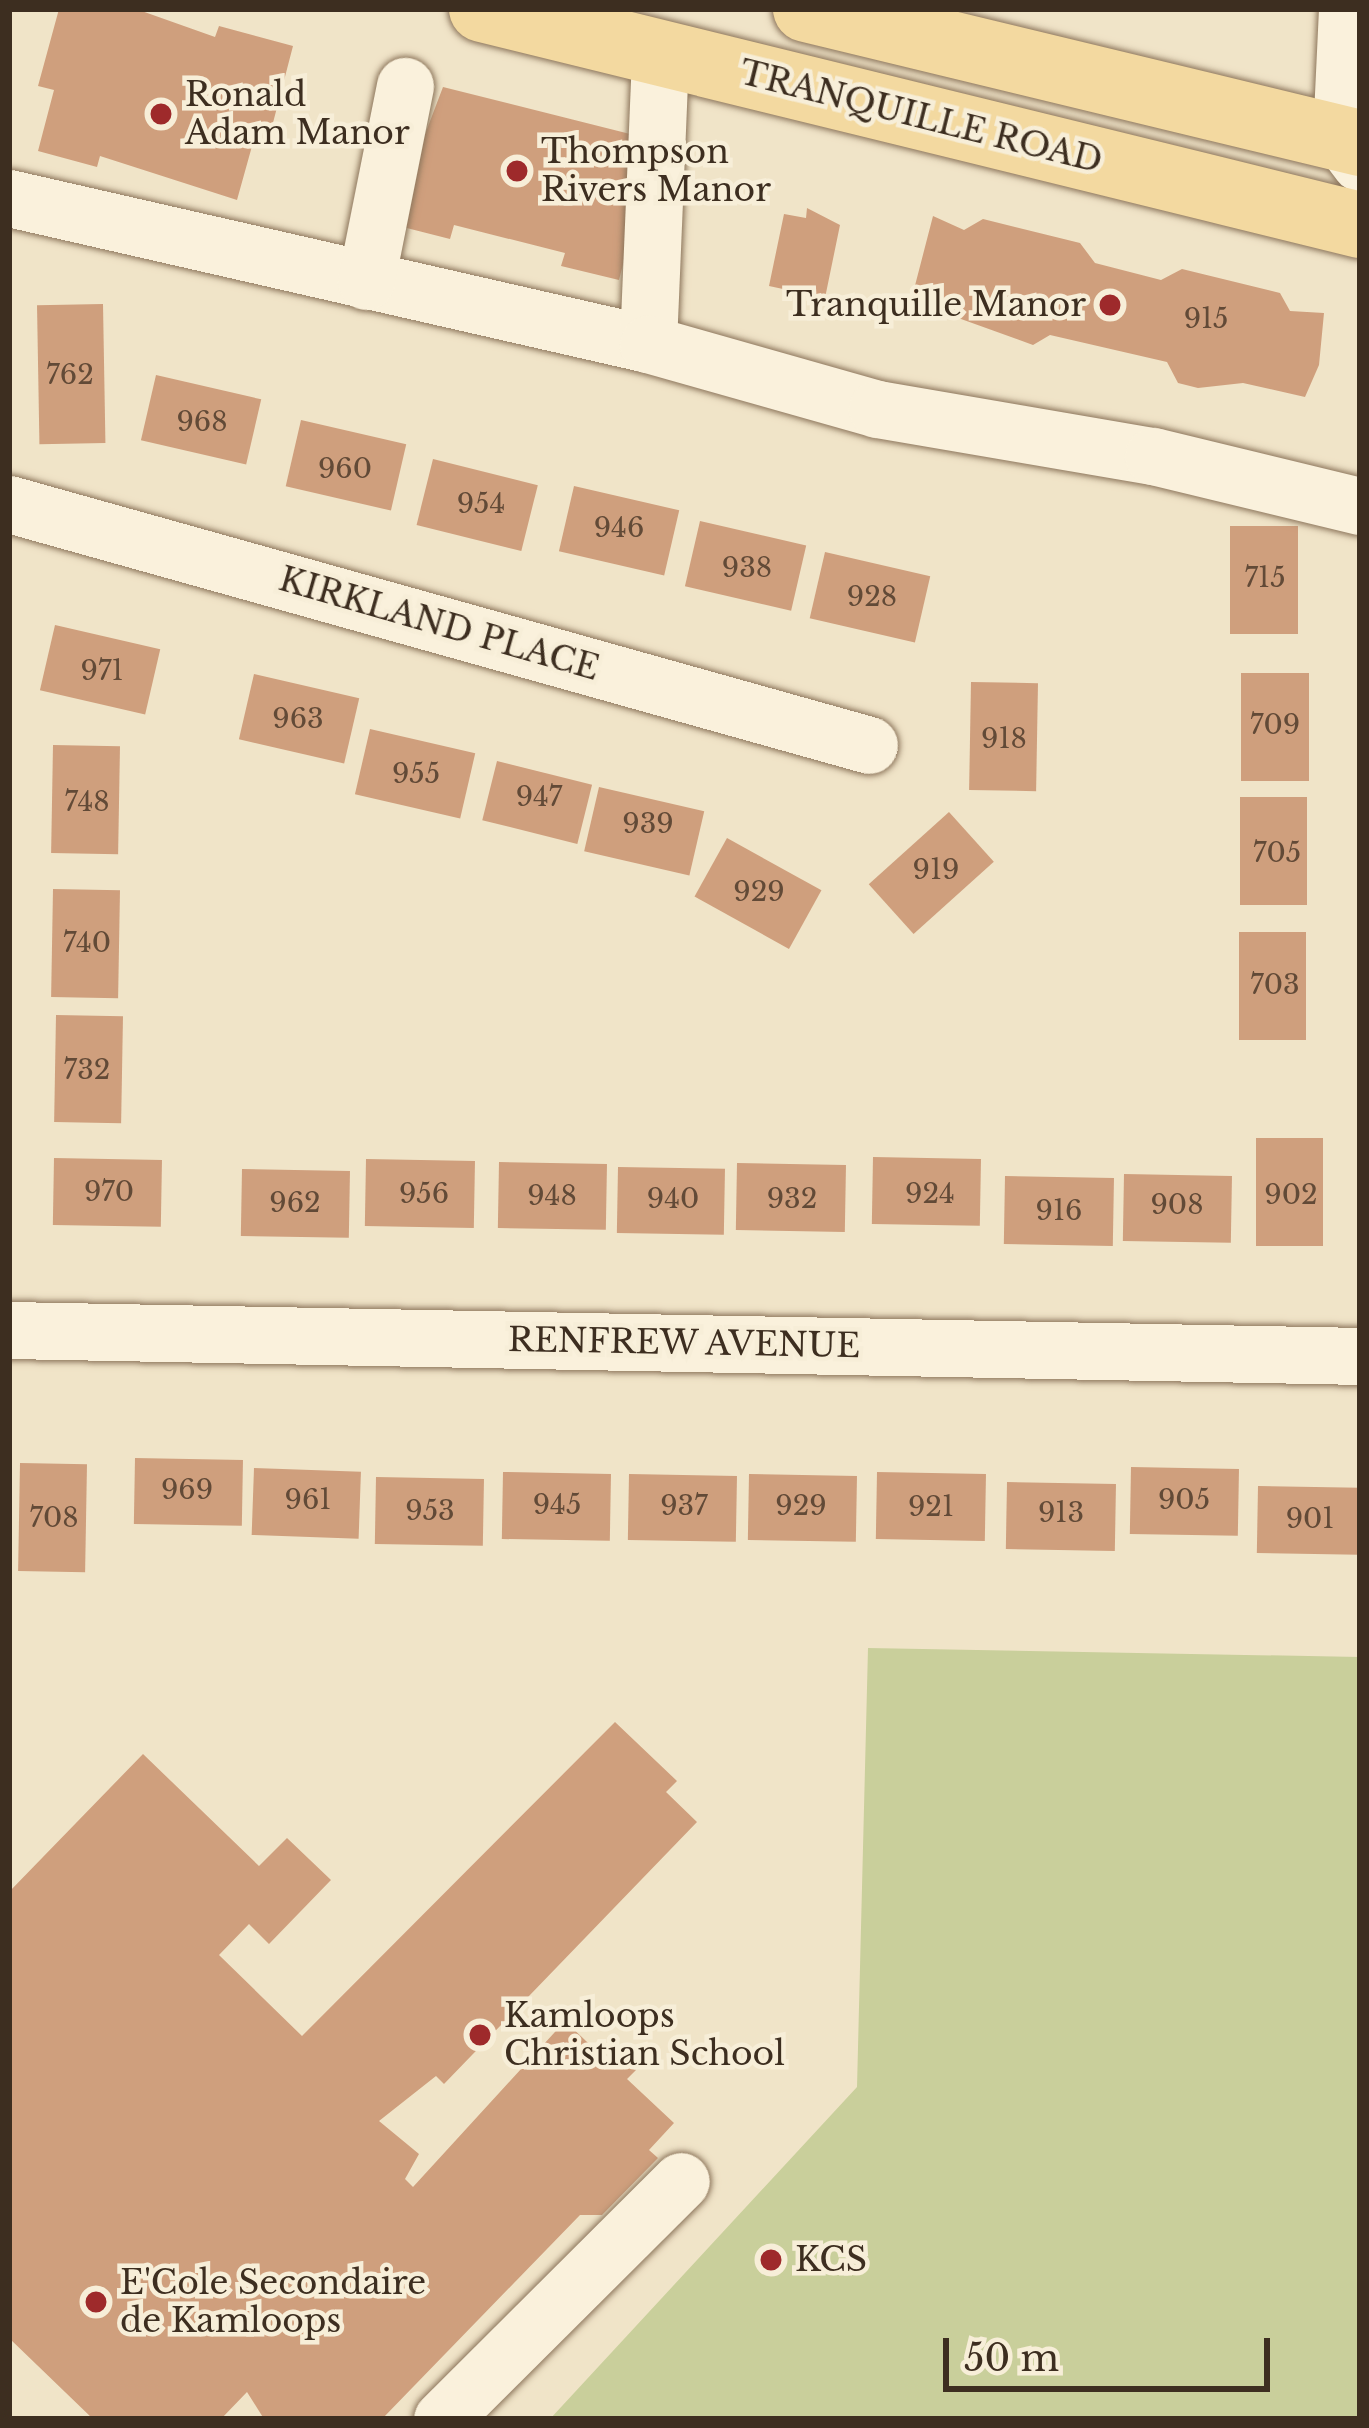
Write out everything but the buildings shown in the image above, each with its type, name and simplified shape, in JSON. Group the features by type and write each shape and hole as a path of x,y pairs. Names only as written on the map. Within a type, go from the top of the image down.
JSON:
{"main road":[{"path":"806,9 1354,148"},
{"name":"TRANQUILLE ROAD","path":"494,10 1360,225"}],"street":[{"path":"1347,9 1354,148"},
{"path":"648,344 660,52"},
{"path":"366,281 405,86"},
{"path":"9,198 648,344 878,410 1153,456 1360,506"},
{"name":"KIRKLAND PLACE","path":"9,504 869,745"},
{"name":"RENFREW AVENUE","path":"9,1330 1360,1356"},
{"path":"442,2419 681,2181"}],"green space":[{"path":"868,1648 1360,1657 1360,2419 550,2419 857,2087"}],"place":[{"name":"Ronald Adam Manor","path":"161,114"},
{"name":"Thompson Rivers Manor","path":"517,171"},
{"name":"Tranquille Manor","path":"1110,305"},
{"name":"Kamloops Christian School","path":"480,2035"},
{"name":"KCS","path":"771,2260"},
{"name":"E'Cole Secondaire de Kamloops","path":"96,2302"}]}
